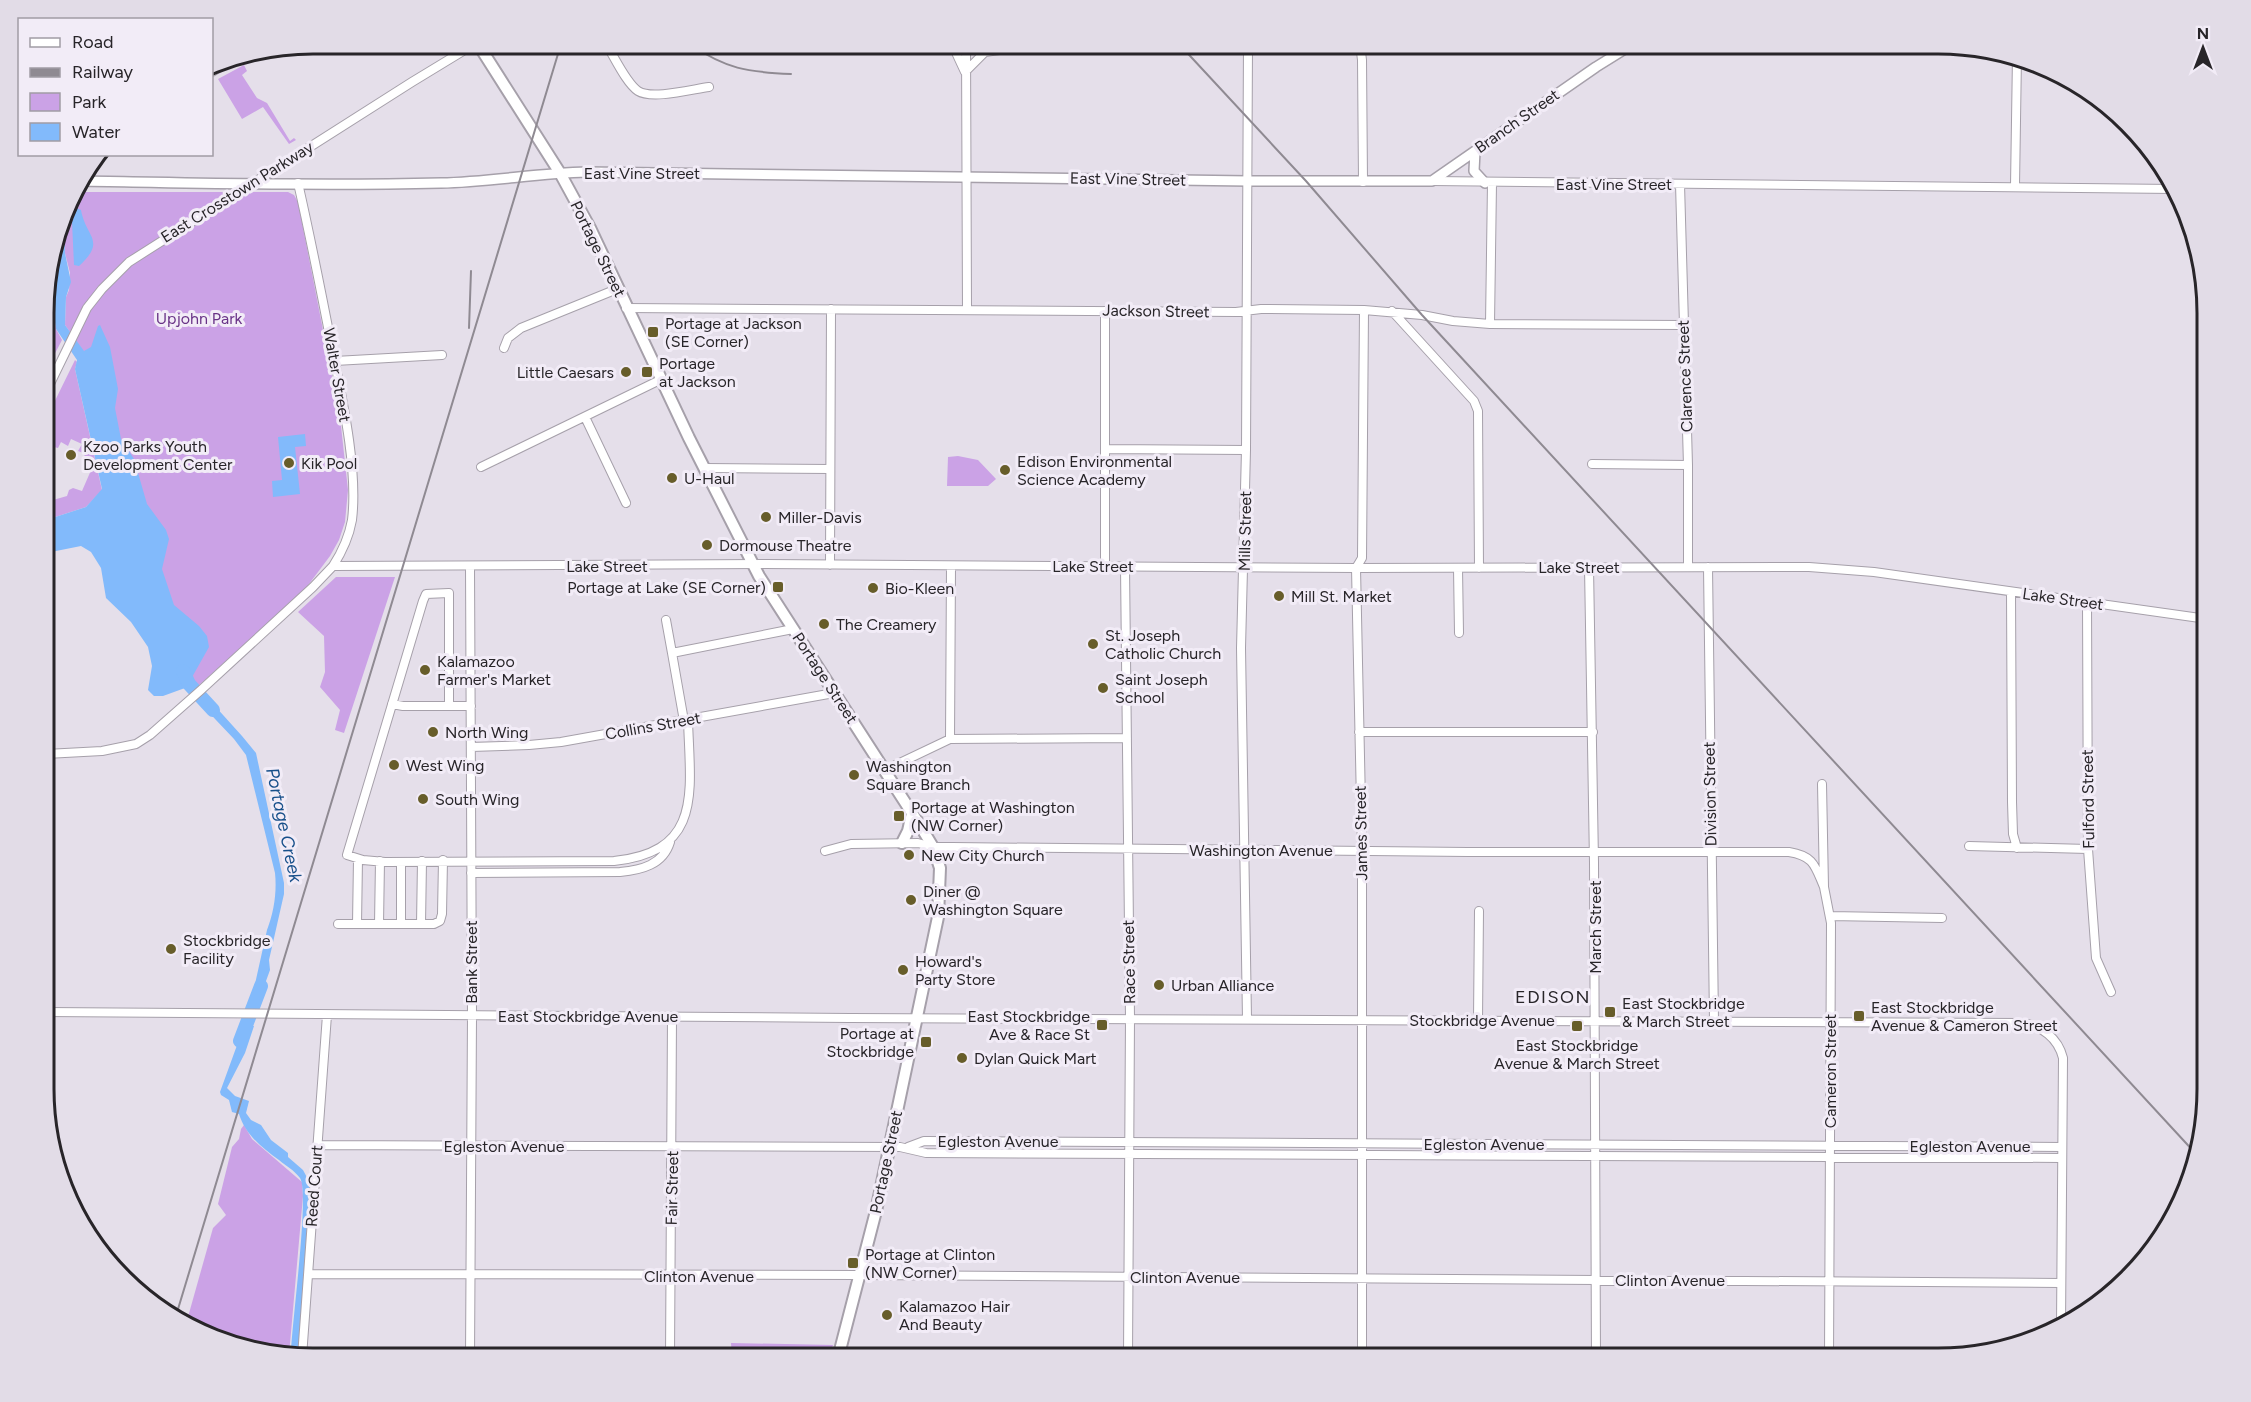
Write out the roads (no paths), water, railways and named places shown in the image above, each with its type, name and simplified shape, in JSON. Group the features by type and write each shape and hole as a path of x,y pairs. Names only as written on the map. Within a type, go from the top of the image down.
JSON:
{"main road":[{"name":"Portage Street","path":"485,54 560,173 590,228 626,308 752,564 912,813 933,847 940,868 939,912 918,1017 888,1147 876,1211 841,1348"},
{"path":"902,843 908,831 912,813"}],"street":[{"name":"East Crosstown Parkway","path":"54,371 94,298 129,262 254,184 277,166 458,54"},
{"path":"612,54 631,84 639,92 653,94 709,87"},
{"path":"957,54 965,72"},
{"path":"966,54 967,309"},
{"path":"965,72 983,54"},
{"name":"Mills Street","path":"1247,1019 1241,648 1246,450 1248,54"},
{"path":"1361,54 1363,182"},
{"name":"Branch Street","path":"1603,62 1612,54"},
{"name":"Branch Street","path":"1432,181 1616,54"},
{"path":"2015,186 2017,67"},
{"path":"1475,150 1474,171 1488,183 1490,324"},
{"name":"East Vine Street","path":"90,181 254,184 472,182 560,173 696,172 1249,181 2165,189"},
{"name":"Walter Street","path":"298,183 347,431 353,506 347,538 333,566"},
{"name":"Clarence Street","path":"1680,184 1688,465 1688,567"},
{"path":"504,348 508,338 521,328 617,289"},
{"name":"Jackson Street","path":"626,308 1247,312 1261,309 1364,310 1392,311 1490,324 1684,325"},
{"path":"830,565 831,309"},
{"name":"James Street","path":"1362,1348 1362,851 1356,568 1362,558 1364,310"},
{"path":"1105,566 1106,311"},
{"path":"1392,311 1474,401 1478,411 1479,568"},
{"path":"335,361 442,356"},
{"path":"481,467 662,379"},
{"path":"585,417 626,503"},
{"path":"1105,449 1246,450"},
{"path":"1592,464 1688,465"},
{"path":"705,468 830,469"},
{"name":"Lake Street","path":"333,566 752,564 1844,569 2197,617"},
{"path":"54,753 122,748 136,744 150,735 313,587 333,566"},
{"name":"Bank Street","path":"470,566 472,1016 470,1348"},
{"path":"950,739 951,566"},
{"name":"Race Street","path":"1125,567 1130,1018 1128,1348"},
{"name":"March Street","path":"1589,567 1593,732 1596,1348"},
{"name":"Division Street","path":"1708,567 1714,1021"},
{"path":"1458,568 1459,633"},
{"path":"2011,592 2012,802 2013,834 2017,848"},
{"path":"449,706 449,593 426,594 347,855 358,859 401,862 614,861 637,857 670,842"},
{"name":"Fulford Street","path":"2087,603 2088,849 2096,958 2111,992"},
{"path":"471,873 620,872 651,865 663,856 679,831 687,809 686,721 666,620"},
{"path":"672,654 793,629"},
{"name":"Collins Street","path":"471,747 544,744 686,721 834,693"},
{"path":"392,704 471,706"},
{"path":"1359,732 1593,732"},
{"path":"885,770 950,739 1127,738"},
{"name":"Cameron Street","path":"1822,784 1824,886 1830,916 1829,1348"},
{"name":"Washington Avenue","path":"825,851 851,844 918,843 933,847 1800,854 1814,863 1824,886"},
{"path":"1969,846 2088,849"},
{"path":"357,924 358,859"},
{"path":"379,924 380,861"},
{"path":"421,924 422,861"},
{"path":"338,924 434,924 440,921 443,861"},
{"path":"401,862 401,924"},
{"path":"1478,1020 1479,911"},
{"path":"1830,916 1942,918"},
{"name":"East Stockbridge Avenue","path":"54,1012 918,1017"},
{"name":"Reed Court","path":"303,1347 327,1015"},
{"name":"Fair Street","path":"670,1348 672,1017"},
{"name":"Stockbridge Avenue","path":"918,1017 2009,1022 2030,1024 2045,1031 2058,1045 2063,1059 2062,1147"},
{"name":"Egleston Avenue","path":"908,1147 924,1141 2062,1147"},
{"path":"1011,1141 1011,1153"},
{"path":"1247,1142 1247,1154"},
{"path":"1479,1144 1479,1156"},
{"name":"Egleston Avenue","path":"317,1145 908,1147 926,1153 2061,1158"},
{"path":"1712,1145 1712,1157"},
{"path":"1946,1146 1946,1157"},
{"path":"2061,1317 2062,1147"},
{"name":"Clinton Avenue","path":"308,1274 860,1275 2061,1283"}],"water":[{"path":"77,208 81,210 93,244 92,250 79,266 74,265 72,222"},
{"path":"65,241 71,282 66,297 65,325 84,351 91,347 100,325 110,347 118,389 115,408 121,439 134,459 147,504 166,530 169,539 162,569 174,605 199,626 207,636 209,647 191,679 194,684 187,690 185,688 163,696 154,696 148,690 152,666 148,647 131,622 106,598 101,568 91,552 81,546 54,551 54,517 86,507 102,489 75,369 77,360 56,329 54,313 56,279"},
{"name":"Kik Pool","path":"305,434 306,446 295,447 300,494 273,497 272,481 282,480 278,437"},
{"path":"205,695 256,753 284,883 284,894 269,960 270,970 258,1003 251,1002 273,909 275,873 246,755 198,701"},
{"path":"244,1026 254,1026 245,1053 227,1088 235,1096 249,1101 246,1113 251,1120 261,1125 271,1140 288,1153 288,1157 303,1170 310,1183 299,1347 292,1347 302,1233 303,1208 300,1178 255,1140 245,1128 239,1114 232,1112 229,1100 220,1092"}],"waterway":[{"name":"Portage Creek","path":"183,671 189,684 213,710"},
{"name":"Portage Creek","path":"240,1041 261,986"}],"railway":[{"path":"178,1310 558,54"},
{"path":"706,54 737,68 791,74"},
{"path":"1188,54 1306,181 1422,315 2190,1148"},
{"path":"469,328 471,271"}],"place":[{"name":"Portage at Jackson (SE Corner)","path":"653,332"},
{"name":"Little Caesars","path":"626,372"},
{"name":"Portage at Jackson","path":"647,372"},
{"name":"Kzoo Parks Youth Development Center","path":"71,455"},
{"name":"Kik Pool","path":"289,463"},
{"name":"Edison Environmental Science Academy","path":"1005,470"},
{"name":"U-Haul","path":"672,478"},
{"name":"Miller-Davis","path":"766,517"},
{"name":"Dormouse Theatre","path":"707,545"},
{"name":"Portage at Lake (SE Corner)","path":"778,587"},
{"name":"Bio-Kleen","path":"873,588"},
{"name":"Mill St. Market","path":"1279,596"},
{"name":"The Creamery","path":"824,624"},
{"name":"St. Joseph Catholic Church","path":"1093,644"},
{"name":"Kalamazoo Farmer's Market","path":"425,670"},
{"name":"Saint Joseph School","path":"1103,688"},
{"name":"North Wing","path":"433,732"},
{"name":"West Wing","path":"394,765"},
{"name":"Washington Square Branch","path":"854,775"},
{"name":"South Wing","path":"423,799"},
{"name":"Portage at Washington (NW Corner)","path":"899,816"},
{"name":"New City Church","path":"909,855"},
{"name":"Diner @ Washington Square","path":"911,900"},
{"name":"Stockbridge Facility","path":"171,949"},
{"name":"Howard's Party Store","path":"903,970"},
{"name":"Urban Alliance","path":"1159,985"},
{"name":"East Stockbridge & March Street","path":"1610,1012"},
{"name":"East Stockbridge Avenue & Cameron Street","path":"1859,1016"},
{"name":"East Stockbridge Ave & Race St","path":"1102,1025"},
{"name":"East Stockbridge Avenue & March Street","path":"1577,1026"},
{"name":"Portage at Stockbridge","path":"926,1042"},
{"name":"Dylan Quick Mart","path":"962,1058"},
{"name":"Portage at Clinton (NW Corner)","path":"853,1263"},
{"name":"Kalamazoo Hair And Beauty","path":"887,1315"}],"district":[{"name":"EDISON","path":"1553,997"}],"park label":[{"name":"Upjohn Park","path":"199,318"}]}
